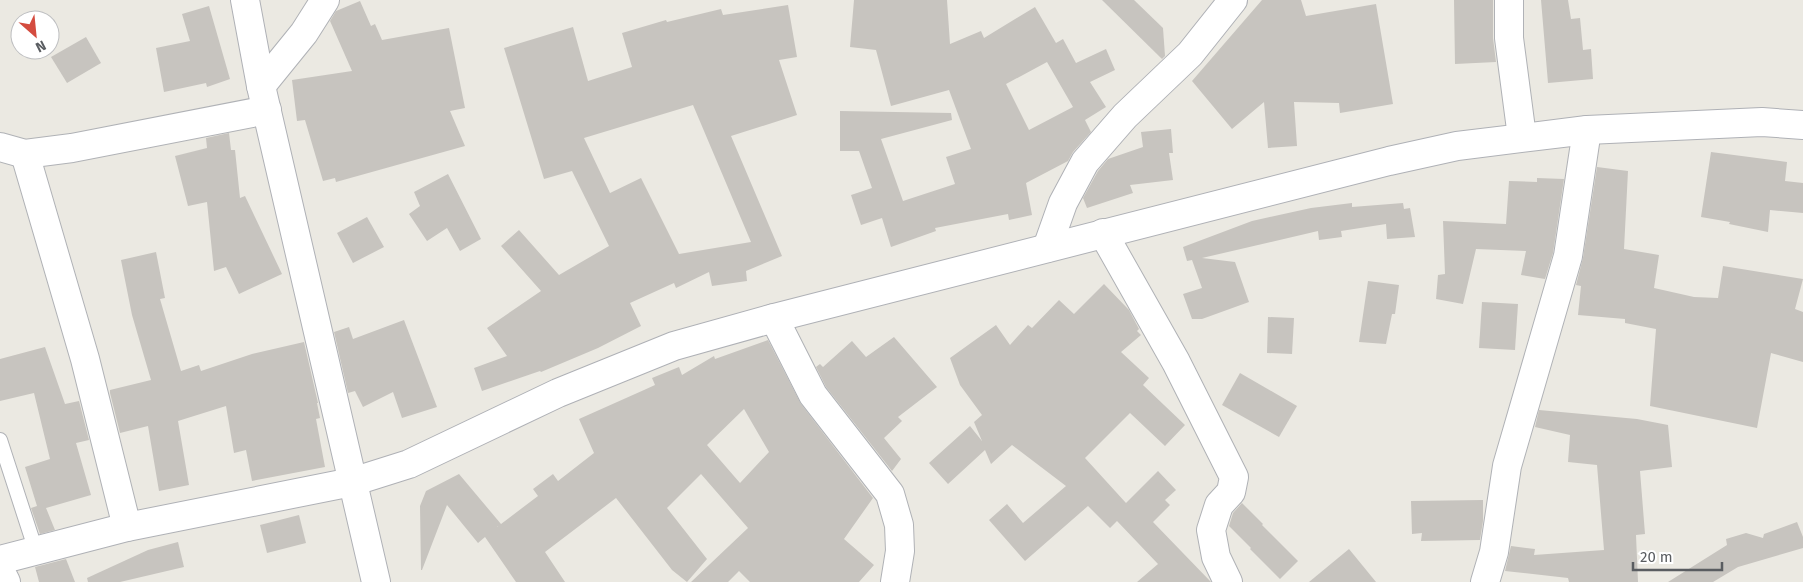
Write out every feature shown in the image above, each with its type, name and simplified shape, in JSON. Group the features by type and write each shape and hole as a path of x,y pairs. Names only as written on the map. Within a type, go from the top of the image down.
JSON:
{"street":[{"path":"244,0 264,98 376,582"},
{"path":"127,527 84,359 13,150 72,148 264,98 325,0"},
{"path":"1047,248 1063,203 1085,162 1125,116 1190,54 1234,0"},
{"path":"1508,0 1509,38 1522,137"},
{"path":"0,560 127,527 352,482 410,464 558,393 674,346 774,318 1390,161 1457,146 1587,130 1762,122 1803,125"},
{"path":"1485,582 1494,552 1507,466 1568,256 1587,130"},
{"path":"1103,233 1176,362 1234,477 1231,492 1219,504 1211,530 1216,556 1228,582"},
{"path":"774,318 813,395 890,494 899,534 900,552 895,582"},
{"path":"0,570 6,582"}],"lane":[{"path":"0,440 36,551"}],"building":[{"path":"854,0 947,0 950,44 981,31 984,38 1035,7 1056,43 1063,39 1076,63 1106,49 1115,70 1090,82 1106,107 1085,120 1091,132 1073,152 1068,161 1026,183 1032,215 1009,220 1008,214 935,228 936,231 891,247 882,218 861,225 851,195 872,188 859,151 840,151 840,111 951,113 952,120 881,139 903,201 955,184 946,157 971,149 949,90 891,106 876,50 850,47","holes":["1047,62 1073,107 1029,130 1006,84"]},
{"path":"1102,0 1134,0 1163,28 1165,56 1162,59"},
{"path":"1262,0 1301,0 1306,16 1376,4 1393,104 1340,113 1339,103 1294,102 1297,146 1268,148 1264,102 1232,129 1192,81"},
{"path":"1454,0 1493,0 1493,38 1496,62 1455,64"},
{"path":"1541,0 1568,0 1571,19 1580,18 1583,50 1591,49 1593,79 1548,83"},
{"path":"360,1 371,26 375,24 382,40 449,28 465,108 450,111 465,146 336,182 335,178 323,181 305,120 297,121 292,80 352,71 330,21 336,11"},
{"path":"788,5 797,57 779,60 797,115 731,136 782,256 746,271 747,281 712,286 709,272 676,288 674,283 630,303 641,326 598,348 541,372 482,391 474,368 507,356 487,328 541,291 501,246 519,230 559,275 609,246 572,171 544,179 504,48 573,27 588,81 632,67 622,33 666,20 667,22 721,9 723,15","holes":["693,105 751,242 679,254 641,178 610,193 584,138"]},
{"path":"209,6 230,79 207,87 206,83 164,92 156,48 190,41 182,14"},
{"path":"86,37 101,63 67,83 53,60 60,60 60,52"},
{"path":"1171,129 1173,153 1169,153 1173,180 1130,185 1133,193 1087,208 1083,198 1098,171 1108,159 1143,147 1141,132"},
{"path":"229,133 231,150 235,150 240,198 245,196 282,274 239,294 226,267 214,271 207,202 188,206 175,156 207,148 206,138"},
{"path":"1711,152 1787,162 1785,181 1803,183 1803,213 1770,210 1768,232 1701,217"},
{"path":"1597,167 1628,171 1624,249 1659,255 1654,288 1694,297 1718,298 1723,266 1803,279 1795,309 1803,312 1803,362 1771,353 1757,428 1650,406 1656,329 1625,323 1625,319 1578,315 1581,286 1576,285 1583,258"},
{"path":"448,174 481,239 460,251 447,228 427,241 409,214 420,206 414,192"},
{"path":"1537,178 1564,179 1553,253 1545,279 1521,275 1526,251 1476,249 1463,304 1436,299 1438,275 1445,274 1443,221 1506,224 1509,181 1537,182"},
{"path":"1352,203 1352,207 1403,203 1404,209 1410,208 1415,237 1387,239 1386,224 1341,231 1342,237 1319,240 1318,231 1202,258 1235,262 1249,302 1202,319 1192,319 1183,294 1202,288 1192,260 1187,261 1183,247 1252,221 1311,208"},
{"path":"367,217 384,247 353,263 337,233"},
{"path":"156,252 165,298 160,299 181,371 199,365 201,371 252,354 304,342 318,403 320,418 316,419 325,467 252,481 246,450 234,453 226,406 178,421 189,485 159,491 148,426 120,433 110,393 110,390 151,380 132,315 121,260"},
{"path":"1368,281 1399,285 1395,314 1392,314 1386,344 1359,342"},
{"path":"1104,284 1129,310 1139,329 1137,331 1141,335 1121,352 1149,378 1143,385 1185,425 1165,446 1130,413 1085,458 1126,503 1158,471 1176,490 1165,500 1170,505 1153,522 1211,582 1137,582 1158,564 1117,521 1110,528 1088,506 1025,561 989,520 1007,504 1023,523 1066,486 1012,445 991,464 985,450 948,484 929,463 970,426 982,441 974,422 982,415 960,385 950,358 996,325 1010,345 1028,325 1032,328 1059,300 1074,314"},
{"path":"1482,302 1518,304 1515,350 1479,348"},
{"path":"1268,317 1294,318 1292,354 1267,353"},
{"path":"404,320 437,407 402,418 393,392 363,407 355,391 348,393 334,332 349,327 353,339"},
{"path":"894,337 937,387 898,417 902,421 884,438 901,459 892,471 826,387 816,367 820,364 823,367 852,341 866,357"},
{"path":"768,340 801,404 873,498 844,539 874,565 859,582 750,582 739,571 728,582 691,582 748,528 701,474 667,508 707,559 687,582 672,570 616,498 545,552 565,582 516,582 485,537 478,543 447,505 421,570 420,506 426,491 459,474 501,524 538,496 533,489 553,474 558,481 594,453 579,419 655,385 652,378 679,367 682,375 714,356 715,359","holes":["744,409 769,452 740,483 707,445"]},
{"path":"45,347 65,404 79,401 89,440 76,443 91,495 46,508 55,530 40,534 31,508 37,506 25,467 50,459 34,393 0,401 0,359"},
{"path":"1240,373 1297,406 1279,437 1222,405"},
{"path":"1539,410 1637,419 1668,425 1672,467 1640,471 1645,534 1636,535 1638,582 1569,582 1568,578 1505,571 1511,546 1535,549 1534,555 1604,550 1597,465 1568,462 1570,435 1535,427"},
{"path":"1483,500 1483,521 1480,540 1421,541 1422,533 1412,534 1411,501"},
{"path":"1242,503 1298,561 1280,579 1229,526 1233,513"},
{"path":"299,515 306,543 267,553 260,525"},
{"path":"1797,522 1803,537 1803,548 1738,567 1713,582 1668,582 1727,545 1726,539 1746,533 1763,538 1764,534"},
{"path":"178,542 184,567 120,582 88,582 87,578 148,550"},
{"path":"1349,549 1376,582 1309,582"},
{"path":"66,559 75,582 39,582 35,567"}]}
